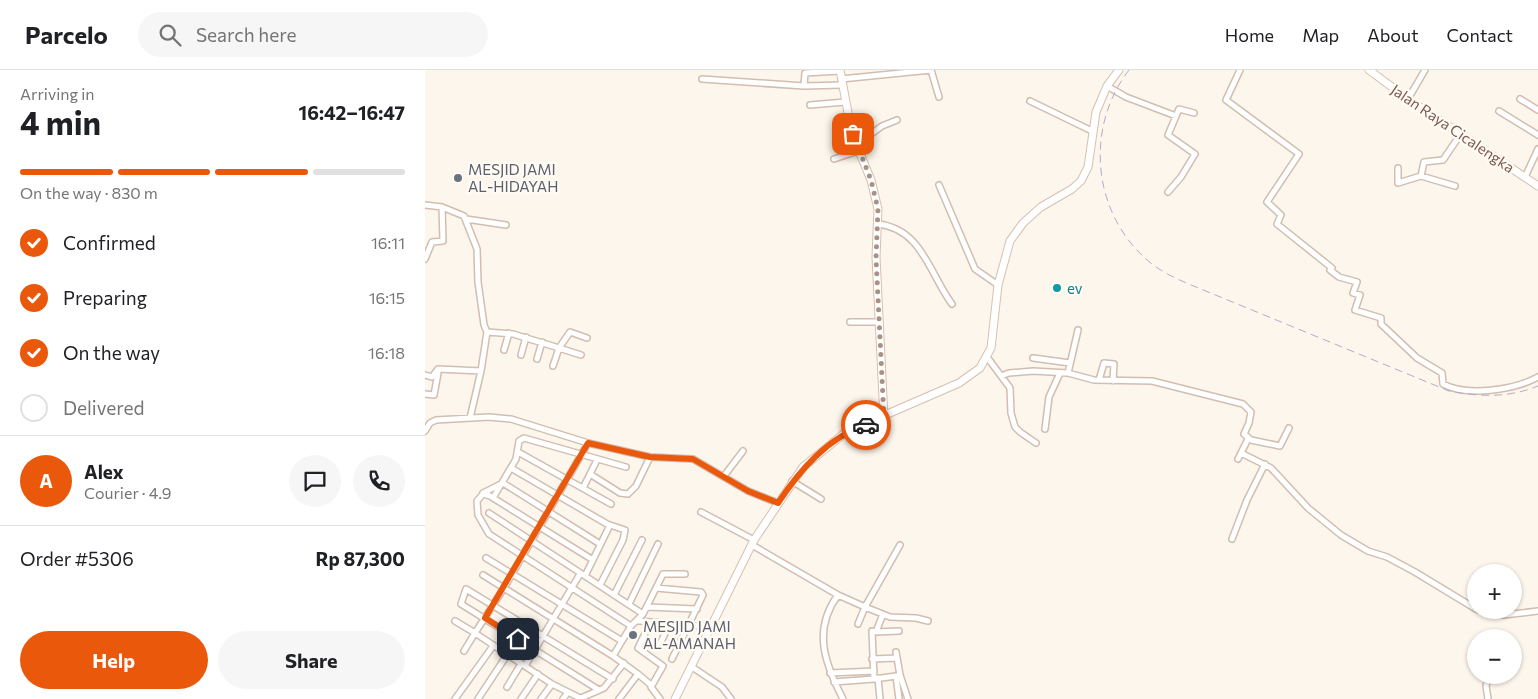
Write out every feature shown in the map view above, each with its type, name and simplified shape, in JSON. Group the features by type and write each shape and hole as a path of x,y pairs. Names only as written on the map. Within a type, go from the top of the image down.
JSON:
{"street":[{"path":"702,79 804,86 841,76 874,72 931,70 939,97"},
{"path":"675,699 753,543 793,481 807,464 841,436 959,383 976,372 987,357 992,340 998,285 1007,247 1018,228 1041,207 1072,190 1081,181 1089,167 1092,131 1098,99 1119,70"},
{"path":"1240,70 1225,100 1299,154 1267,202 1281,215 1277,224 1332,268 1330,270 1339,277 1357,282 1353,293 1360,295 1355,310 1381,318 1381,324 1417,358 1440,371 1443,375 1443,384 1450,387 1498,390 1538,377"},
{"name":"Jalan Raya Cicalengka","path":"1369,70 1460,135 1538,186"},
{"path":"1408,99 1425,70"},
{"path":"804,86 805,73 841,76"},
{"path":"841,76 845,102 857,148 874,191 878,209 876,258 884,418"},
{"path":"1107,86 1126,96 1176,116"},
{"path":"1520,99 1538,110"},
{"path":"1030,101 1092,131"},
{"path":"810,104 845,102"},
{"path":"1168,192 1181,177 1195,154 1168,136 1180,109 1195,113"},
{"path":"1499,111 1538,136"},
{"path":"834,159 857,148 882,126 897,120"},
{"path":"1421,176 1424,162 1443,160 1460,135"},
{"path":"1525,177 1538,149"},
{"path":"1398,168 1398,183 1421,176 1455,186"},
{"path":"939,185 976,271 998,285"},
{"path":"425,205 442,207 461,214 466,219 477,249 477,282 484,325 487,332 481,371 470,418"},
{"path":"425,259 433,242 443,241 442,207"},
{"path":"466,219 506,225"},
{"path":"877,224 898,228 912,240 952,304"},
{"path":"850,322 878,322"},
{"path":"1068,373 1078,330"},
{"path":"487,332 509,333 526,337 581,355"},
{"path":"553,366 559,348 570,332 587,338"},
{"path":"504,350 509,333"},
{"path":"521,355 526,337"},
{"path":"537,359 542,342"},
{"path":"987,357 1011,390 1011,413 1015,427 1036,443"},
{"path":"1033,358 1070,364"},
{"path":"1099,380 1104,363 1114,364 1113,382"},
{"path":"438,369 481,371"},
{"path":"425,375 433,378 438,369"},
{"path":"425,394 434,395 438,369"},
{"path":"1001,376 1009,373 1033,371 1068,373 1113,382 1152,381 1243,404 1251,412 1249,424 1244,434 1248,439 1279,446 1289,428"},
{"path":"1045,429 1049,397 1060,373"},
{"path":"425,431 427,424 436,420 470,418 511,419 588,443 650,457 693,459 748,491 778,503"},
{"path":"493,498 511,468 518,452 519,441 524,438 581,456 626,467"},
{"path":"1239,459 1248,439"},
{"path":"464,651 522,558 588,443"},
{"path":"724,476 743,451"},
{"path":"518,452 611,504"},
{"path":"1241,453 1265,464 1313,513 1341,535 1368,551 1387,557 1415,572 1467,604"},
{"path":"590,474 620,493 628,494 636,486 650,457"},
{"path":"583,488 597,460"},
{"path":"1233,539 1247,500 1265,464"},
{"path":"511,468 558,497 610,525 625,530 600,585"},
{"path":"793,481 821,499"},
{"path":"503,483 483,494 477,501 477,509 489,534 522,558 631,626"},
{"path":"503,483 600,544"},
{"path":"483,494 493,498 593,560"},
{"path":"701,512 838,595 883,614 928,621"},
{"path":"489,513 643,614"},
{"path":"507,687 535,650 572,588 593,560 610,525"},
{"path":"614,595 642,540"},
{"path":"629,604 658,544"},
{"path":"859,624 865,607 900,545"},
{"path":"486,558 563,603 622,641"},
{"path":"613,656 631,626 639,621 663,574 685,574"},
{"path":"483,575 624,663 651,685 652,691 660,699"},
{"path":"599,690 461,604 466,590 468,588 613,679"},
{"path":"657,588 701,592 703,597 672,659"},
{"path":"838,595 829,614 823,635 823,650 830,673 843,699"},
{"path":"647,607 697,609"},
{"path":"1522,613 1538,611"},
{"path":"883,614 876,632 899,631"},
{"path":"455,621 552,684 581,699 599,690 613,679 624,663"},
{"path":"639,621 650,624 712,627"},
{"path":"650,624 638,647 663,666 651,685"},
{"path":"659,646 669,625"},
{"path":"872,631 872,659 880,699"},
{"path":"455,699 493,646"},
{"path":"478,699 507,655"},
{"path":"872,659 897,655 899,699"},
{"path":"692,667 721,687 731,699"},
{"path":"830,673 874,671"},
{"path":"521,699 538,674"},
{"path":"619,699 638,674"},
{"path":"834,682 898,676"},
{"path":"898,676 908,699"},
{"path":"541,699 552,684"},
{"path":"1487,684 1488,699"},
{"path":"563,699 568,692"}],"railway":[{"path":"1129,70 1115,93 1106,117 1101,142 1101,168 1105,193 1114,217 1128,239 1151,264 1190,284 1449,391 1494,395 1516,393 1538,386"}],"way so far":[{"path":"853,134 858,151 871,180 878,209 876,258 884,418 866,425"}],"place":[{"name":"MESJID JAMI AL-HIDAYAH","path":"458,178"},
{"name":"ev","path":"1057,288"},
{"name":"MESJID JAMI AL-AMANAH","path":"633,635"}],"route":[{"path":"518,639 485,618 558,497 588,443 629,454 693,459 748,491 778,503 807,464 824,452 846,432 866,425"}]}
